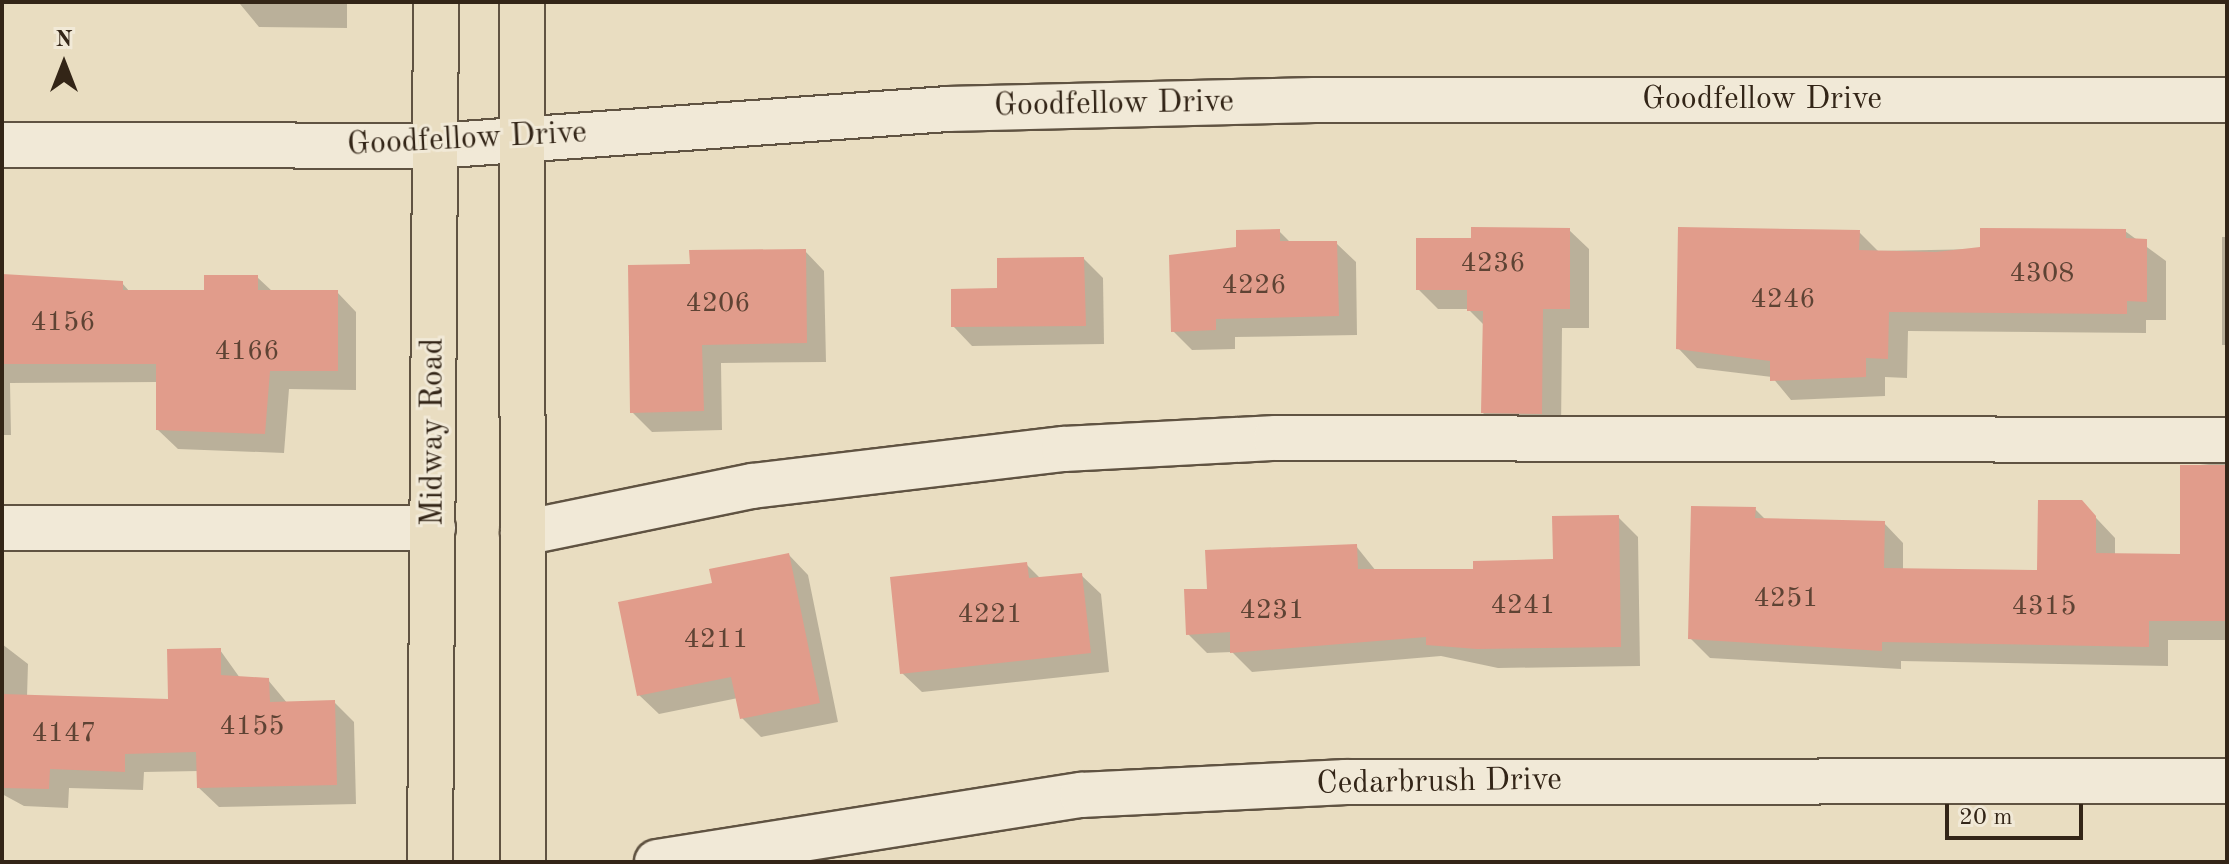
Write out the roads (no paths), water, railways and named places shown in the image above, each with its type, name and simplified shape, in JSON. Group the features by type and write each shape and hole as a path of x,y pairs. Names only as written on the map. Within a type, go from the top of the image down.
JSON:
{"main road":[{"name":"Midway Road","path":"430,862 436,2"},
{"path":"522,2 523,862"}],"street":[{"name":"Goodfellow Drive","path":"2,145 435,146 947,109 1315,100 2227,100"},
{"path":"523,533 767,484 1064,449 1276,438 2227,440"},
{"path":"2,528 433,528"},
{"name":"Cedarbrush Drive","path":"657,862 1082,795 1345,782 2227,781"}]}
